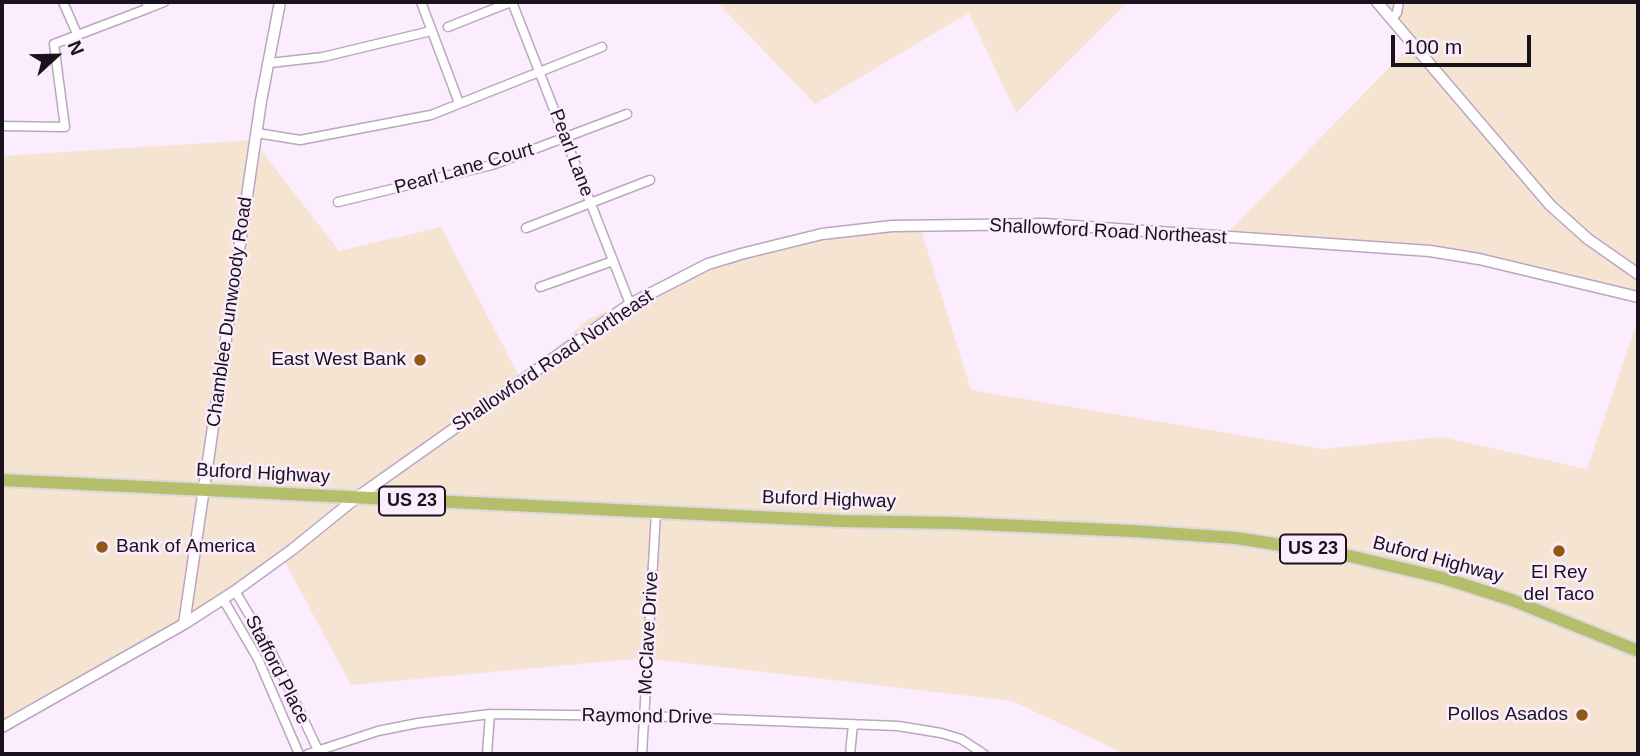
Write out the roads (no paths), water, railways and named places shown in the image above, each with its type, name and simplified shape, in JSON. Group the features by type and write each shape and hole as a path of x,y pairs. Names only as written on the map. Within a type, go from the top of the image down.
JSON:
{"main road":[{"name":"Buford Highway","path":"2,480 842,521 1163,532 1236,538 1299,546 1400,566 1443,578 1535,609 1638,651"}],"street":[{"path":"63,2 78,36"},
{"path":"2,126 65,127 54,44 147,5 164,2"},
{"name":"Chamblee Dunwoody Road","path":"184,624 257,132 280,2"},
{"path":"421,2 459,103"},
{"path":"448,27 512,2"},
{"name":"Pearl Lane","path":"512,2 630,304"},
{"path":"1377,2 1550,205 1588,239 1638,274"},
{"path":"1392,18 1397,13 1399,2"},
{"path":"270,64 323,57 431,31"},
{"path":"257,132 300,140 431,115 602,47"},
{"name":"Pearl Lane Court","path":"338,202 492,165 627,114"},
{"path":"526,228 650,180"},
{"name":"Shallowford Road Northeast","path":"2,727 184,624 235,591 356,498 630,304 708,264 822,234 892,226 1045,224 1430,251 1479,259 1638,298"},
{"path":"540,287 613,261"},
{"name":"McClave Drive","path":"642,754 656,512"},
{"name":"Stafford Place","path":"235,591 273,655 318,750"},
{"name":"Stafford Place","path":"223,599 258,659 299,754"},
{"path":"487,754 490,714"},
{"name":"Raymond Drive","path":"308,754 391,728 490,714 645,716 898,726 961,739 984,754"},
{"path":"850,754 853,724"}],"place":[{"name":"East West Bank","path":"420,360"},
{"name":"Bank of America","path":"102,547"},
{"name":"El Rey del Taco","path":"1559,551"},
{"name":"Pollos Asados","path":"1582,715"}]}
